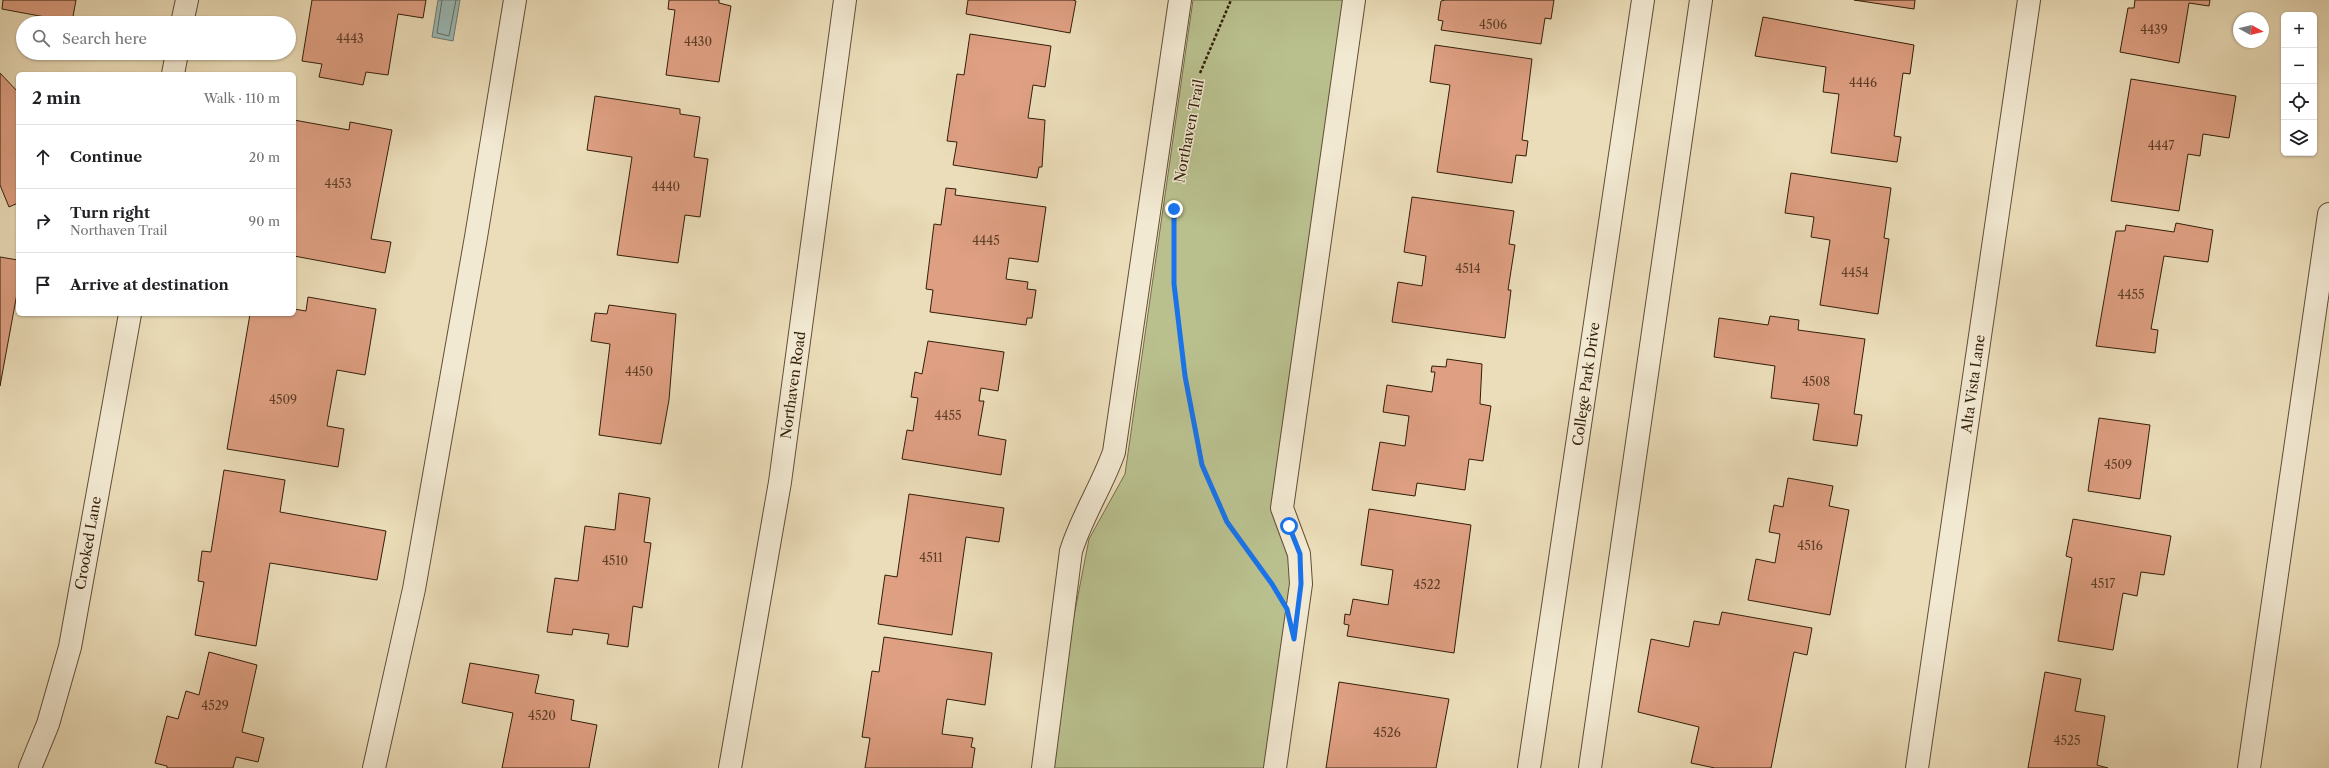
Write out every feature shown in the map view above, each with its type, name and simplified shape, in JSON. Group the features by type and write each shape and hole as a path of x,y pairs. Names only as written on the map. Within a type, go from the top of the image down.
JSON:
{"street":[{"path":"184,16 187,0"},
{"path":"374,768 414,589 476,237 515,0"},
{"name":"Northaven Road","path":"730,768 780,482 845,0"},
{"path":"1043,768 1071,551 1079,526 1105,479 1114,452 1180,0"},
{"path":"1275,768 1301,584 1300,554 1282,508 1354,0"},
{"name":"College Park Drive","path":"1529,768 1643,0"},
{"path":"1590,768 1701,0"},
{"name":"Alta Vista Lane","path":"1917,768 2029,0"},
{"path":"173,72 176,60"},
{"path":"2249,768 2329,214"},
{"name":"Crooked Lane","path":"30,768 48,724 70,647 130,316"}],"path":[{"name":"Northaven Trail","path":"1198,81 1231,0"},
{"path":"1174,246 1174,284 1185,376 1202,465 1227,522 1272,584"}],"green space":[{"path":"1193,0 1345,0 1274,519 1309,579 1281,768 1054,768 1073,621 1089,539 1125,474"}],"water":[{"path":"438,0 460,0 453,41 432,37"}],"building":[{"path":"3,0 76,0 73,16 40,16 2,9"},
{"path":"312,0 426,0 423,18 398,14 388,75 366,72 363,85 319,77 322,64 302,61"},
{"path":"669,0 719,0 719,3 731,6 719,82 666,75 675,10 668,9"},
{"path":"968,0 1076,1 1070,33 966,14"},
{"path":"1554,0 1551,19 1545,18 1541,44 1441,30 1443,21 1438,20 1441,1"},
{"path":"1854,0 1915,0 1914,9"},
{"path":"2135,0 2210,0 2209,6 2189,3 2179,63 2120,52 2128,8 2134,8"},
{"path":"1763,17 1914,45 1910,74 1903,73 1894,136 1901,137 1897,162 1831,153 1839,94 1823,92 1826,67 1755,56"},
{"path":"970,34 1051,46 1045,87 1033,85 1028,118 1045,120 1042,167 1039,167 1037,178 953,165 957,142 947,141 957,74 964,75"},
{"path":"1435,45 1532,59 1522,140 1528,141 1526,156 1516,155 1512,183 1437,172 1450,85 1430,82"},
{"path":"0,73 16,90 16,204 9,207 0,185"},
{"path":"2131,79 2236,96 2229,138 2203,134 2200,156 2188,154 2179,211 2111,201"},
{"path":"595,96 680,109 680,114 700,117 694,157 708,159 700,217 685,215 678,263 617,255 632,157 587,150"},
{"path":"296,120 349,130 350,122 392,130 371,239 391,242 385,273 296,256"},
{"path":"1791,173 1891,188 1884,238 1889,239 1878,314 1820,305 1830,240 1811,237 1814,217 1785,213"},
{"path":"946,188 956,189 955,195 1046,207 1038,262 1009,258 1006,279 1028,282 1027,289 1036,290 1032,318 1027,318 1026,325 930,312 933,290 926,289 934,224 941,225"},
{"path":"1412,197 1514,211 1509,244 1515,245 1508,290 1511,290 1505,338 1392,322 1398,282 1422,286 1426,256 1404,252"},
{"path":"2176,223 2213,230 2208,262 2164,256 2151,329 2158,330 2155,353 2096,346 2116,231 2125,231 2126,225 2174,232"},
{"path":"0,257 16,260 16,299 0,386"},
{"path":"308,297 376,309 365,375 337,370 327,426 344,429 338,467 227,449 250,316 296,316 296,309 306,311"},
{"path":"609,305 676,314 669,400 661,444 599,435 610,344 591,341 595,313 607,314"},
{"path":"1770,316 1799,320 1798,330 1865,339 1854,414 1862,415 1857,446 1813,440 1819,404 1771,398 1775,366 1714,357 1719,318 1768,325"},
{"path":"928,341 1004,352 998,391 981,388 979,401 984,401 978,435 1006,440 1001,475 902,459 907,430 913,431 918,398 911,397 915,372 922,374"},
{"path":"1447,359 1482,364 1480,404 1491,406 1483,461 1469,459 1465,490 1417,483 1415,496 1372,490 1380,442 1405,446 1409,416 1383,412 1387,385 1432,392 1435,372 1431,372 1432,366 1446,367"},
{"path":"2099,418 2150,425 2140,499 2088,491"},
{"path":"224,470 285,480 280,512 386,531 377,580 270,563 256,646 195,635 204,582 198,581 202,551 211,552"},
{"path":"1788,478 1833,486 1829,506 1849,510 1830,615 1748,600 1756,559 1775,563 1780,534 1769,532 1774,505 1783,507"},
{"path":"619,493 650,498 644,542 651,543 642,608 633,606 628,647 607,644 609,634 573,629 572,635 547,632 555,578 578,581 585,526 615,530"},
{"path":"909,494 1004,508 999,542 966,537 952,635 878,624 885,575 897,577"},
{"path":"1369,509 1471,525 1454,653 1347,636 1349,625 1344,624 1345,614 1350,615 1353,599 1388,605 1393,570 1361,565"},
{"path":"2073,519 2171,536 2164,575 2141,572 2137,596 2123,593 2113,650 2058,641 2072,558 2066,556"},
{"path":"1722,612 1812,628 1807,655 1794,652 1771,768 1715,768 1691,763 1699,727 1638,712 1651,639 1689,647 1694,621 1719,625"},
{"path":"884,637 992,653 985,705 947,699 942,734 973,738 971,747 975,748 972,768 865,768 870,738 862,737 872,671 879,672"},
{"path":"209,652 257,665 242,732 264,738 258,762 236,757 233,768 167,768 167,766 155,763 167,716 178,719 186,691 199,695"},
{"path":"470,663 539,675 535,693 574,700 571,720 597,725 589,768 502,768 513,713 462,703"},
{"path":"2045,672 2081,679 2075,711 2105,716 2097,765 2108,768 2028,768"},
{"path":"1339,682 1449,699 1436,768 1326,768"}],"route":[{"path":"1174,209 1174,284 1185,376 1202,465 1227,522 1272,584 1287,609 1294,639 1301,584 1300,554 1289,526"}]}
